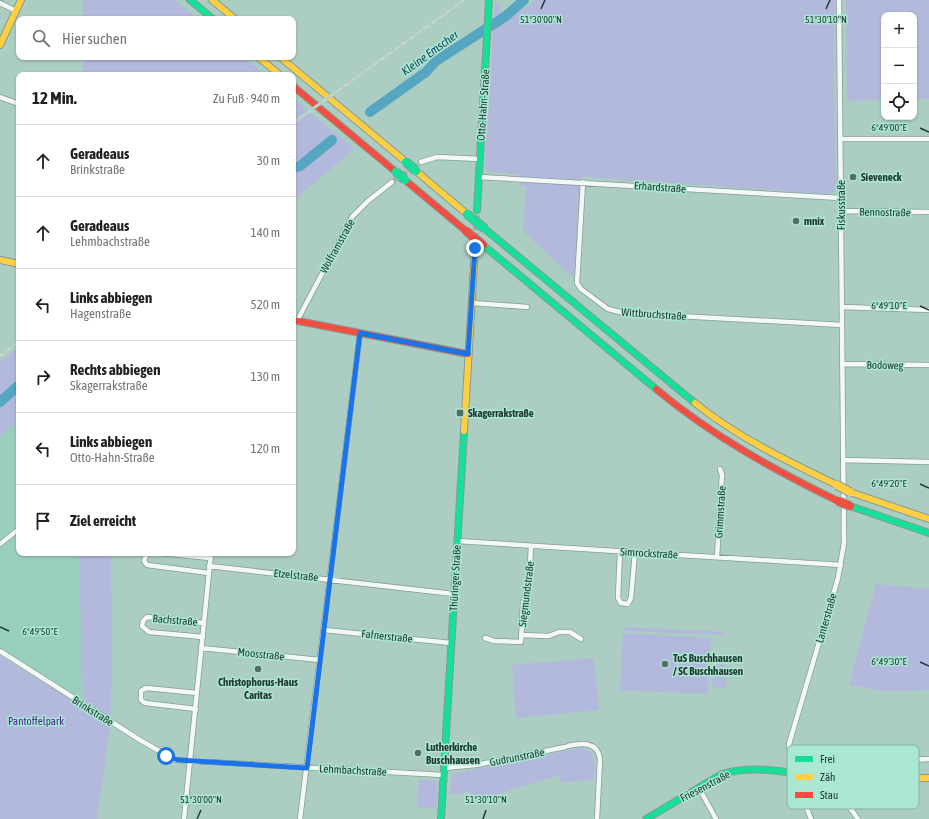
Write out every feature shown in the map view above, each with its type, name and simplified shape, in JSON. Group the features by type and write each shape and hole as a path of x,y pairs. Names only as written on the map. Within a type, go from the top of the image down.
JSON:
{"main road":[{"path":"0,45 21,0"},
{"path":"190,0 209,16"},
{"path":"212,0 231,16"},
{"name":"Otto-Hahn-Straße","path":"477,210 489,3"},
{"path":"262,60 276,72"},
{"path":"284,60 700,408 762,447 794,465 837,486 850,492 929,519"},
{"path":"296,89 660,394 706,428 772,468 838,501 929,533"},
{"path":"472,303 475,248"},
{"path":"0,260 16,263"},
{"name":"Thüringer Straße","path":"441,819 472,303"},
{"path":"296,320 468,354"},
{"name":"Friesenstraße","path":"646,819 722,774 735,770 764,770 787,772"}],"street":[{"name":"Fiskusstraße","path":"839,0 843,411"},
{"path":"0,3 16,11"},
{"path":"0,97 16,103"},
{"path":"841,139 929,139"},
{"path":"421,162 437,158 480,159"},
{"name":"Erhardstraße","path":"478,177 841,198"},
{"name":"Wolframstraße","path":"296,318 352,217 368,201 392,182"},
{"name":"Wittbruchstraße","path":"583,182 577,283 581,289 608,310 624,313 842,325"},
{"name":"Bennostraße","path":"841,211 929,212"},
{"path":"472,303 527,307"},
{"path":"842,307 929,310"},
{"path":"300,819 331,579 360,333"},
{"name":"Bodoweg","path":"842,364 929,366"},
{"name":"Lanterstraße","path":"789,745 841,565 844,543 843,411"},
{"path":"844,460 929,462"},
{"name":"Grimmstraße","path":"717,557 722,475 720,469"},
{"path":"0,544 16,531"},
{"name":"Simrockstraße","path":"457,541 841,565"},
{"name":"Siegmundstraße","path":"485,638 494,641 521,642 523,603 529,587 531,546"},
{"path":"620,551 618,598 621,603 624,604 628,604 631,598 635,552"},
{"path":"146,556 144,561 147,566 209,573"},
{"name":"Bachstraße","path":"184,819 210,556"},
{"name":"Etzelstraße","path":"210,566 454,594"},
{"name":"Bachstraße","path":"203,637 149,632 144,630 143,623 147,617 204,623"},
{"name":"Fafnerstraße","path":"324,630 451,643"},
{"path":"521,635 549,636 558,632 570,632 581,639"},
{"name":"Moosstraße","path":"202,648 320,660"},
{"name":"Brinkstraße","path":"0,651 162,754 175,760 190,761"},
{"path":"196,708 145,703 140,700 142,691 146,688 197,693"},
{"name":"Gudrunstraße","path":"444,772 586,743 598,752 600,759 597,819"},
{"name":"Friesenstraße","path":"919,760 929,759"},
{"name":"Lehmbachstraße","path":"190,761 307,768 444,772"},
{"path":"699,788 716,819"},
{"name":"Lanterstraße","path":"807,809 811,819"},
{"path":"851,809 858,819"}],"shaded area":[{"path":"16,423 16,556 79,556 83,705 0,648 0,436"}],"green space":[{"path":"83,0 175,0 194,16 83,16"},
{"path":"495,0 501,6 505,22 536,0 835,0 834,79 836,187 834,192 829,194 581,177 574,278 523,231 526,187 520,186 519,175 489,172 485,168"},
{"path":"846,0 929,0 929,99 917,99 917,12 881,12 881,100 847,101"},
{"path":"83,60 248,60 262,72 83,72"},
{"path":"296,101 354,149 296,198"},
{"path":"16,349 16,423 0,436 0,362"},
{"name":"Pantoffelpark","path":"79,556 111,556 112,667 110,727 97,819 0,819 0,656 83,707"},
{"path":"876,584 929,589 929,690 885,691 849,685"},
{"path":"624,627 725,632 724,635 624,631"},
{"name":"TuS Buschhausen / SC Buschhausen","path":"623,633 711,638 708,694 620,690"},
{"path":"594,658 599,710 516,718 512,665"},
{"path":"713,665 726,665 726,688 712,687"},
{"path":"583,747 591,753 593,757 595,765 594,780 560,782 559,775 472,802 470,791 460,794 450,794 452,774"},
{"path":"419,780 438,781 436,808 417,807"}],"waterway":[{"name":"Kleine Emscher","path":"370,112 426,72 436,61 506,16 524,0"},
{"name":"Kleine Emscher","path":"296,167 300,166 332,140"},
{"name":"Kleine Emscher","path":"0,402 16,388"}],"tunnel":[{"path":"392,182 421,162"},
{"path":"475,248 477,210"}],"railway":[{"path":"296,121 464,0"},
{"path":"0,356 16,343"}],"traffic: fast":[{"path":"190,0 209,16"},
{"path":"477,210 489,0"},
{"path":"406,162 416,171"},
{"path":"396,172 405,180"},
{"path":"467,214 485,229"},
{"path":"485,229 695,403"},
{"path":"483,245 656,389"},
{"path":"441,819 464,431"},
{"path":"850,506 929,533"},
{"path":"646,819 722,774 754,770 787,772"}],"traffic: slow":[{"path":"0,45 21,0"},
{"path":"212,0 231,16"},
{"path":"262,60 276,72"},
{"path":"284,60 406,162"},
{"path":"416,171 467,214"},
{"path":"464,431 475,248"},
{"path":"0,260 16,263"},
{"path":"695,403 746,438 782,458 837,485"},
{"path":"837,485 850,492"},
{"path":"850,492 929,519"},
{"path":"919,778 929,778"}],"traffic: jam":[{"path":"296,89 396,172"},
{"path":"405,180 466,231"},
{"path":"466,231 483,245"},
{"path":"296,321 468,354"},
{"path":"656,389 699,422 744,451 790,477 838,501"},
{"path":"838,501 850,506"}],"place":[{"name":"Sieveneck","path":"853,177"},
{"name":"mnix","path":"796,221"},
{"name":"Skagerrakstraße","path":"460,413"},
{"name":"TuS Buschhausen / SC Buschhausen","path":"665,664"},
{"name":"Christophorus-Haus Caritas","path":"258,669"},
{"name":"Lutherkirche Buschhausen","path":"418,753"}],"route":[{"path":"166,756 178,760 307,768 360,333 468,354 475,248"}]}
